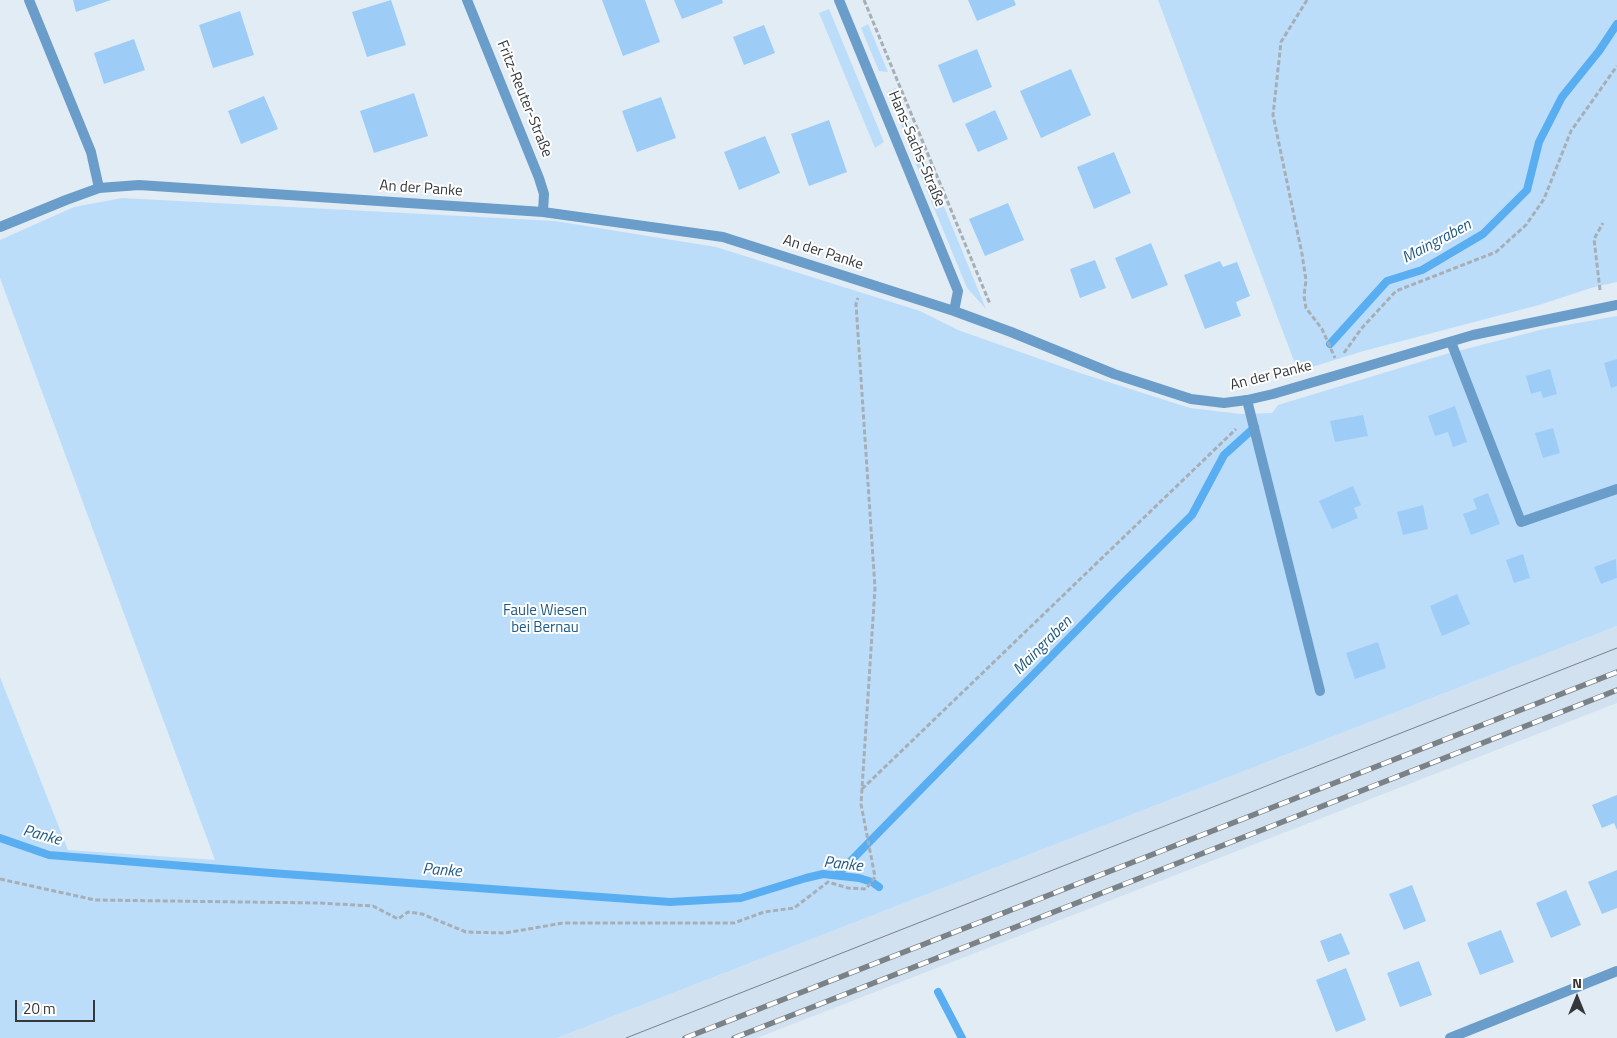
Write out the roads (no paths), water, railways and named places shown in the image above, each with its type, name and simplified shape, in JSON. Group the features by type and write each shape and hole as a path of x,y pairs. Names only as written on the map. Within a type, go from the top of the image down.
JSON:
{"street":[{"path":"29,0 91,152 99,188"},
{"name":"Fritz-Reuter-Straße","path":"467,0 540,178 544,194 543,212"},
{"name":"Hans-Sachs-Straße","path":"838,0 958,291 954,311"},
{"name":"An der Panke","path":"0,227 99,188 139,185 543,212 723,237 954,311 1114,374 1191,399 1224,403 1247,400 1473,335 1617,305"},
{"path":"1451,342 1521,522 1617,489"},
{"path":"1247,400 1320,691"},
{"path":"1450,1038 1617,971"}],"waterway":[{"name":"Maingraben","path":"1330,344 1387,281 1422,270 1483,234 1527,190 1539,142 1562,97 1599,51 1617,24"},
{"name":"Maingraben","path":"837,875 1192,515 1224,455 1255,427"},
{"name":"Panke","path":"0,838 49,855 670,902 741,898 823,874 859,878 872,882 879,887"},
{"name":"Panke","path":"938,992 962,1038"}],"tram line":[{"path":"626,1038 1617,648"}],"railway":[{"path":"685,1038 1617,672"},
{"path":"734,1038 1617,690"}],"park label":[{"name":"Faule Wiesen bei Bernau","path":"545,620"}]}
